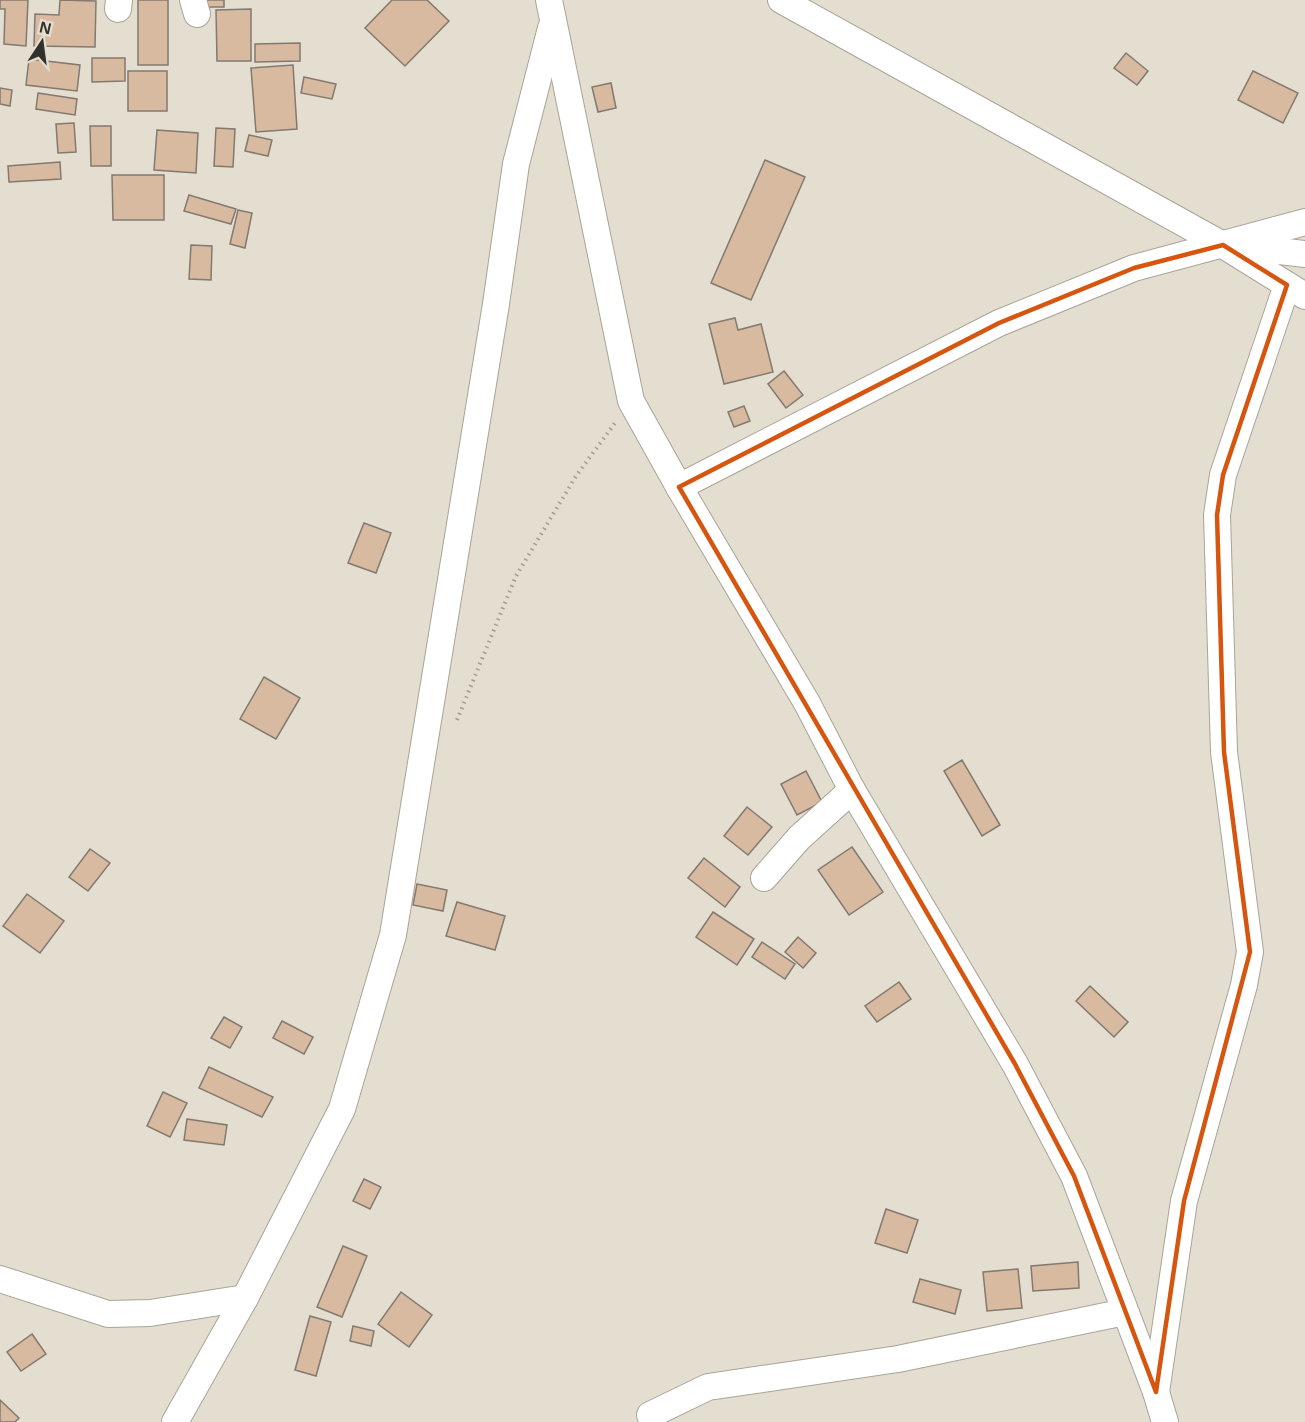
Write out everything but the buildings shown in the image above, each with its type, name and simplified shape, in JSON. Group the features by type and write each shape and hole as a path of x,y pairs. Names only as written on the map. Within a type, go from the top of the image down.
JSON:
{"street":[{"path":"781,0 1223,245 1296,290 1226,465 1217,515 1224,752 1250,952 1244,985 1184,1202 1156,1392"},
{"path":"551,11 631,401 679,487 807,703 852,790 1015,1064 1074,1176 1156,1392 1165,1422"},
{"path":"175,1422 244,1298 342,1109 393,935 496,304 516,164 551,11"},
{"path":"679,487 999,324 1134,268 1305,222"},
{"path":"1223,245 1305,254"},
{"path":"764,878 799,838 852,790"},
{"path":"0,1280 108,1314 150,1313 244,1298"},
{"path":"650,1415 708,1387 898,1359 1125,1312"}],"path":[{"path":"453,727 516,576 576,476 631,401"}],"highlighted area":[{"path":"1223,245 1287,285 1223,475 1217,515 1224,752 1250,952 1184,1201 1156,1392 1074,1176 1015,1064 679,487 999,323 1134,268"}]}
